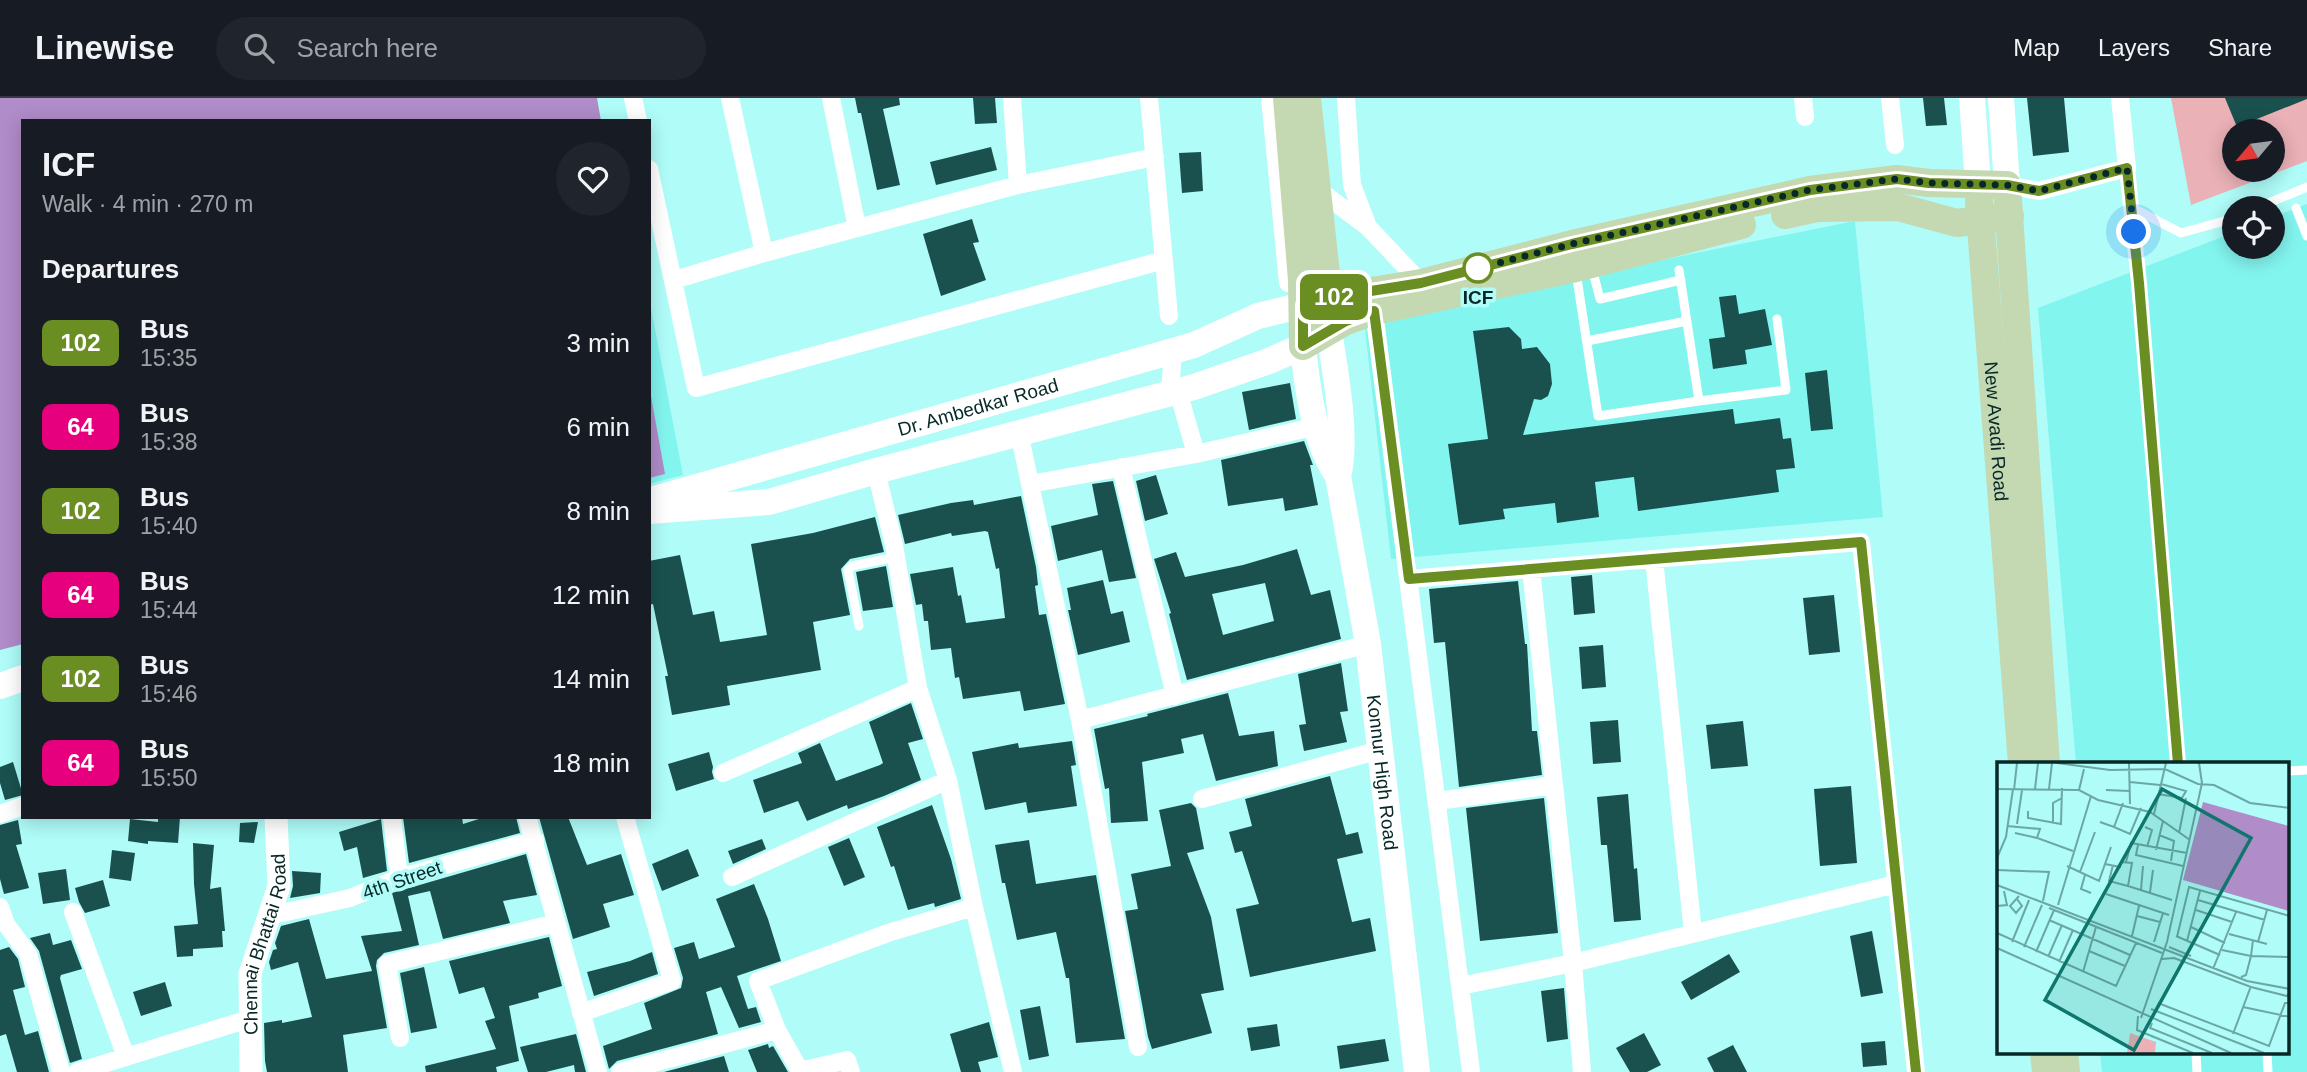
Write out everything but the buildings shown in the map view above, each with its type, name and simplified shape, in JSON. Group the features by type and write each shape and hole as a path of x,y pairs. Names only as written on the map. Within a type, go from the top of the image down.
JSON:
{"main road":[{"path":"1287,98 1306,295 1303,346"},
{"name":"Konnur High Road","path":"1307,98 1316,188 1306,295 1329,331 1340,419 1342,460 1338,476 1368,645 1417,1072"},
{"name":"New Avadi Road","path":"1972,98 2022,762"},
{"name":"New Avadi Road","path":"2001,98 2046,762"},
{"path":"1303,346 1346,321 1374,311 1810,190 1897,179 1929,183 2007,185"},
{"path":"1306,295 1421,283 1736,226 1817,208 1898,207 1957,223 2010,216"},
{"name":"Dr. Ambedkar Road","path":"651,499 1194,345 1306,295"},
{"name":"Konnur High Road","path":"1303,346 1308,393 1328,462 1338,476"},
{"name":"Dr. Ambedkar Road","path":"651,511 769,502 1018,432 1194,387 1303,346"},
{"path":"0,686 21,679"},
{"path":"2044,1054 2046,1072"},
{"path":"2064,1054 2066,1072"}],"street":[{"path":"633,98 638,119"},
{"path":"730,98 764,253"},
{"path":"831,98 857,228"},
{"path":"1012,98 1018,185"},
{"path":"1149,98 1169,316"},
{"path":"1270,98 1306,295"},
{"path":"1346,98 1352,185 1368,227"},
{"path":"1803,98 1805,117"},
{"path":"1890,98 1895,145"},
{"path":"2007,185 2039,191 2127,168 2120,98"},
{"path":"674,280 1018,185 1155,157"},
{"path":"651,178 696,388 1164,260"},
{"path":"1316,188 1368,227 1421,283"},
{"path":"2010,216 2039,191"},
{"path":"1374,311 1471,1072"},
{"path":"1173,351 1174,391 1196,454"},
{"path":"1030,484 1196,454 1317,426"},
{"path":"1018,432 1080,720 1138,1047"},
{"path":"1121,467 1175,696"},
{"path":"876,471 896,556 918,688 948,780 974,907 1013,1072"},
{"path":"1409,579 1861,542 1916,1072"},
{"path":"1654,559 1693,933"},
{"path":"1531,569 1573,962 1582,1072"},
{"path":"1080,720 1368,645"},
{"path":"723,773 918,688"},
{"path":"1202,799 1380,751"},
{"path":"732,877 948,780"},
{"path":"1437,801 1554,785"},
{"path":"0,814 21,807"},
{"name":"Chennai Bhattai Road","path":"251,1072 250,974 279,886 276,819"},
{"path":"392,819 399,878"},
{"path":"528,819 598,1072"},
{"path":"581,1013 672,981 626,819"},
{"name":"4th Street","path":"268,916 350,898 399,878 535,840"},
{"path":"1460,986 1573,962 1896,884"},
{"path":"0,907 6,924 28,954 61,1072"},
{"path":"850,1072 847,1060 800,1071 777,1030 758,981 888,933 974,907"},
{"path":"73,912 126,1057"},
{"path":"400,1038 387,964 556,923"},
{"path":"83,1071 249,1019"},
{"path":"620,1072 777,1030"}],"lane":[{"path":"2127,168 2178,762"},
{"path":"2285,196 2307,187"},
{"path":"2131,207 2181,233 2222,222"},
{"path":"2296,208 2307,236"},
{"path":"1581,254 1600,299 1680,275 1699,401"},
{"path":"1581,254 1587,341 1598,416 1786,390 1777,319"},
{"path":"1587,341 1687,321"},
{"path":"859,626 848,570 852,566 896,556"},
{"path":"2196,1054 2197,1072"},
{"path":"2267,1054 2268,1072"}],"shaded area":[{"path":"0,98 597,98 601,119 21,119 21,645 0,650"},
{"path":"2171,98 2307,98 2307,161 2286,169 2286,119 2222,119 2222,182 2252,182 2191,205"},
{"path":"2307,204 2307,1072 2102,1072 2100,1054 2290,1054 2290,762 2076,762 2038,308 2222,237 2222,259 2285,259 2285,212"},
{"path":"1855,221 1883,517 1391,559 1364,320"},
{"path":"651,308 683,475 651,483"},
{"path":"651,396 665,474 651,478"}],"bus line":[{"name":"102","path":"1916,1072 1861,542 1409,579 1374,311 1346,321 1303,346 1303,305 1327,298 1421,283 1572,244 1810,190 1897,179 1929,183 2007,185 2039,191 2127,168 2139,283 2178,762"}],"place":[{"name":"ICF","path":"1478,268"}],"route":[{"path":"1478,268 1471,270 1572,244 1810,190 1897,179 1929,183 2007,185 2039,191 2127,168 2134,232"}]}
